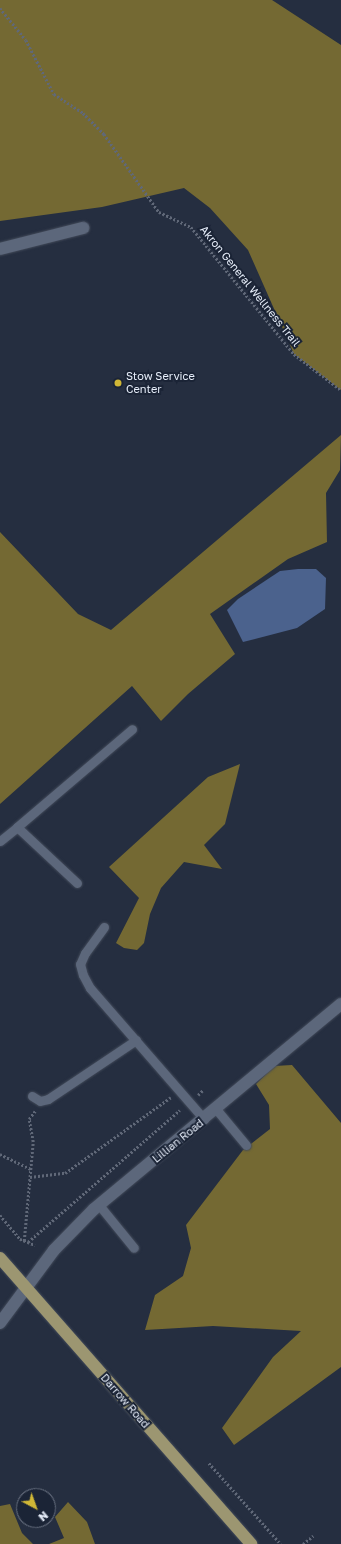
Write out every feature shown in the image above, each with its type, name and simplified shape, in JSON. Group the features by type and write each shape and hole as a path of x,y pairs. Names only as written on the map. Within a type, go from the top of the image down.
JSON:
{"main road":[{"name":"Darrow Road","path":"0,1258 28,1288 251,1544"}],"street":[{"path":"0,249 83,228"},
{"name":"Lillian Road","path":"0,1323 28,1288 54,1250 99,1205 341,1004"}],"lane":[{"path":"0,842 132,729"},
{"path":"17,828 76,883"},
{"path":"104,927 85,953 80,964 83,975 90,988 204,1119"},
{"path":"36,1099 48,1099 136,1040"},
{"path":"216,1109 246,1145"},
{"path":"99,1205 134,1248"}],"path":[{"name":"Akron General Wellness Trail","path":"0,8 26,40 54,94 83,113 104,134 159,212 191,226 294,354 341,390"},
{"path":"28,1242 204,1089"},
{"path":"30,1177 64,1173 180,1092"},
{"path":"24,1241 33,1142 29,1119 36,1099"},
{"path":"0,1154 31,1169"},
{"path":"0,1216 24,1241 35,1245"},
{"path":"209,1463 281,1544"},
{"path":"303,1544 313,1536"}],"shaded area":[{"path":"0,0 272,0 341,45 341,390 294,354 248,250 210,208 184,188 102,207 0,221"},
{"path":"341,435 340,470 326,493 327,542 288,559 210,614 235,654 188,694 161,721 132,686 0,804 0,532 78,614 111,630"},
{"path":"240,764 225,824 204,845 222,869 184,862 161,888 150,914 144,943 137,950 124,948 116,943 139,898 109,867 208,777"},
{"path":"292,1065 341,1123 341,1367 234,1445 222,1428 273,1357 301,1331 213,1326 145,1330 155,1295 183,1276 191,1248 186,1225 243,1150 270,1129 269,1105 256,1084 274,1066"},
{"path":"68,1502 87,1522 95,1544 49,1544 64,1538 56,1516"},
{"path":"10,1504 16,1518 16,1528 20,1528 22,1533 33,1544 0,1544 0,1506"}],"water":[{"path":"316,569 326,578 325,609 297,628 243,642 227,610 238,599 280,571"}],"place":[{"name":"Stow Service Center","path":"118,383"}]}
